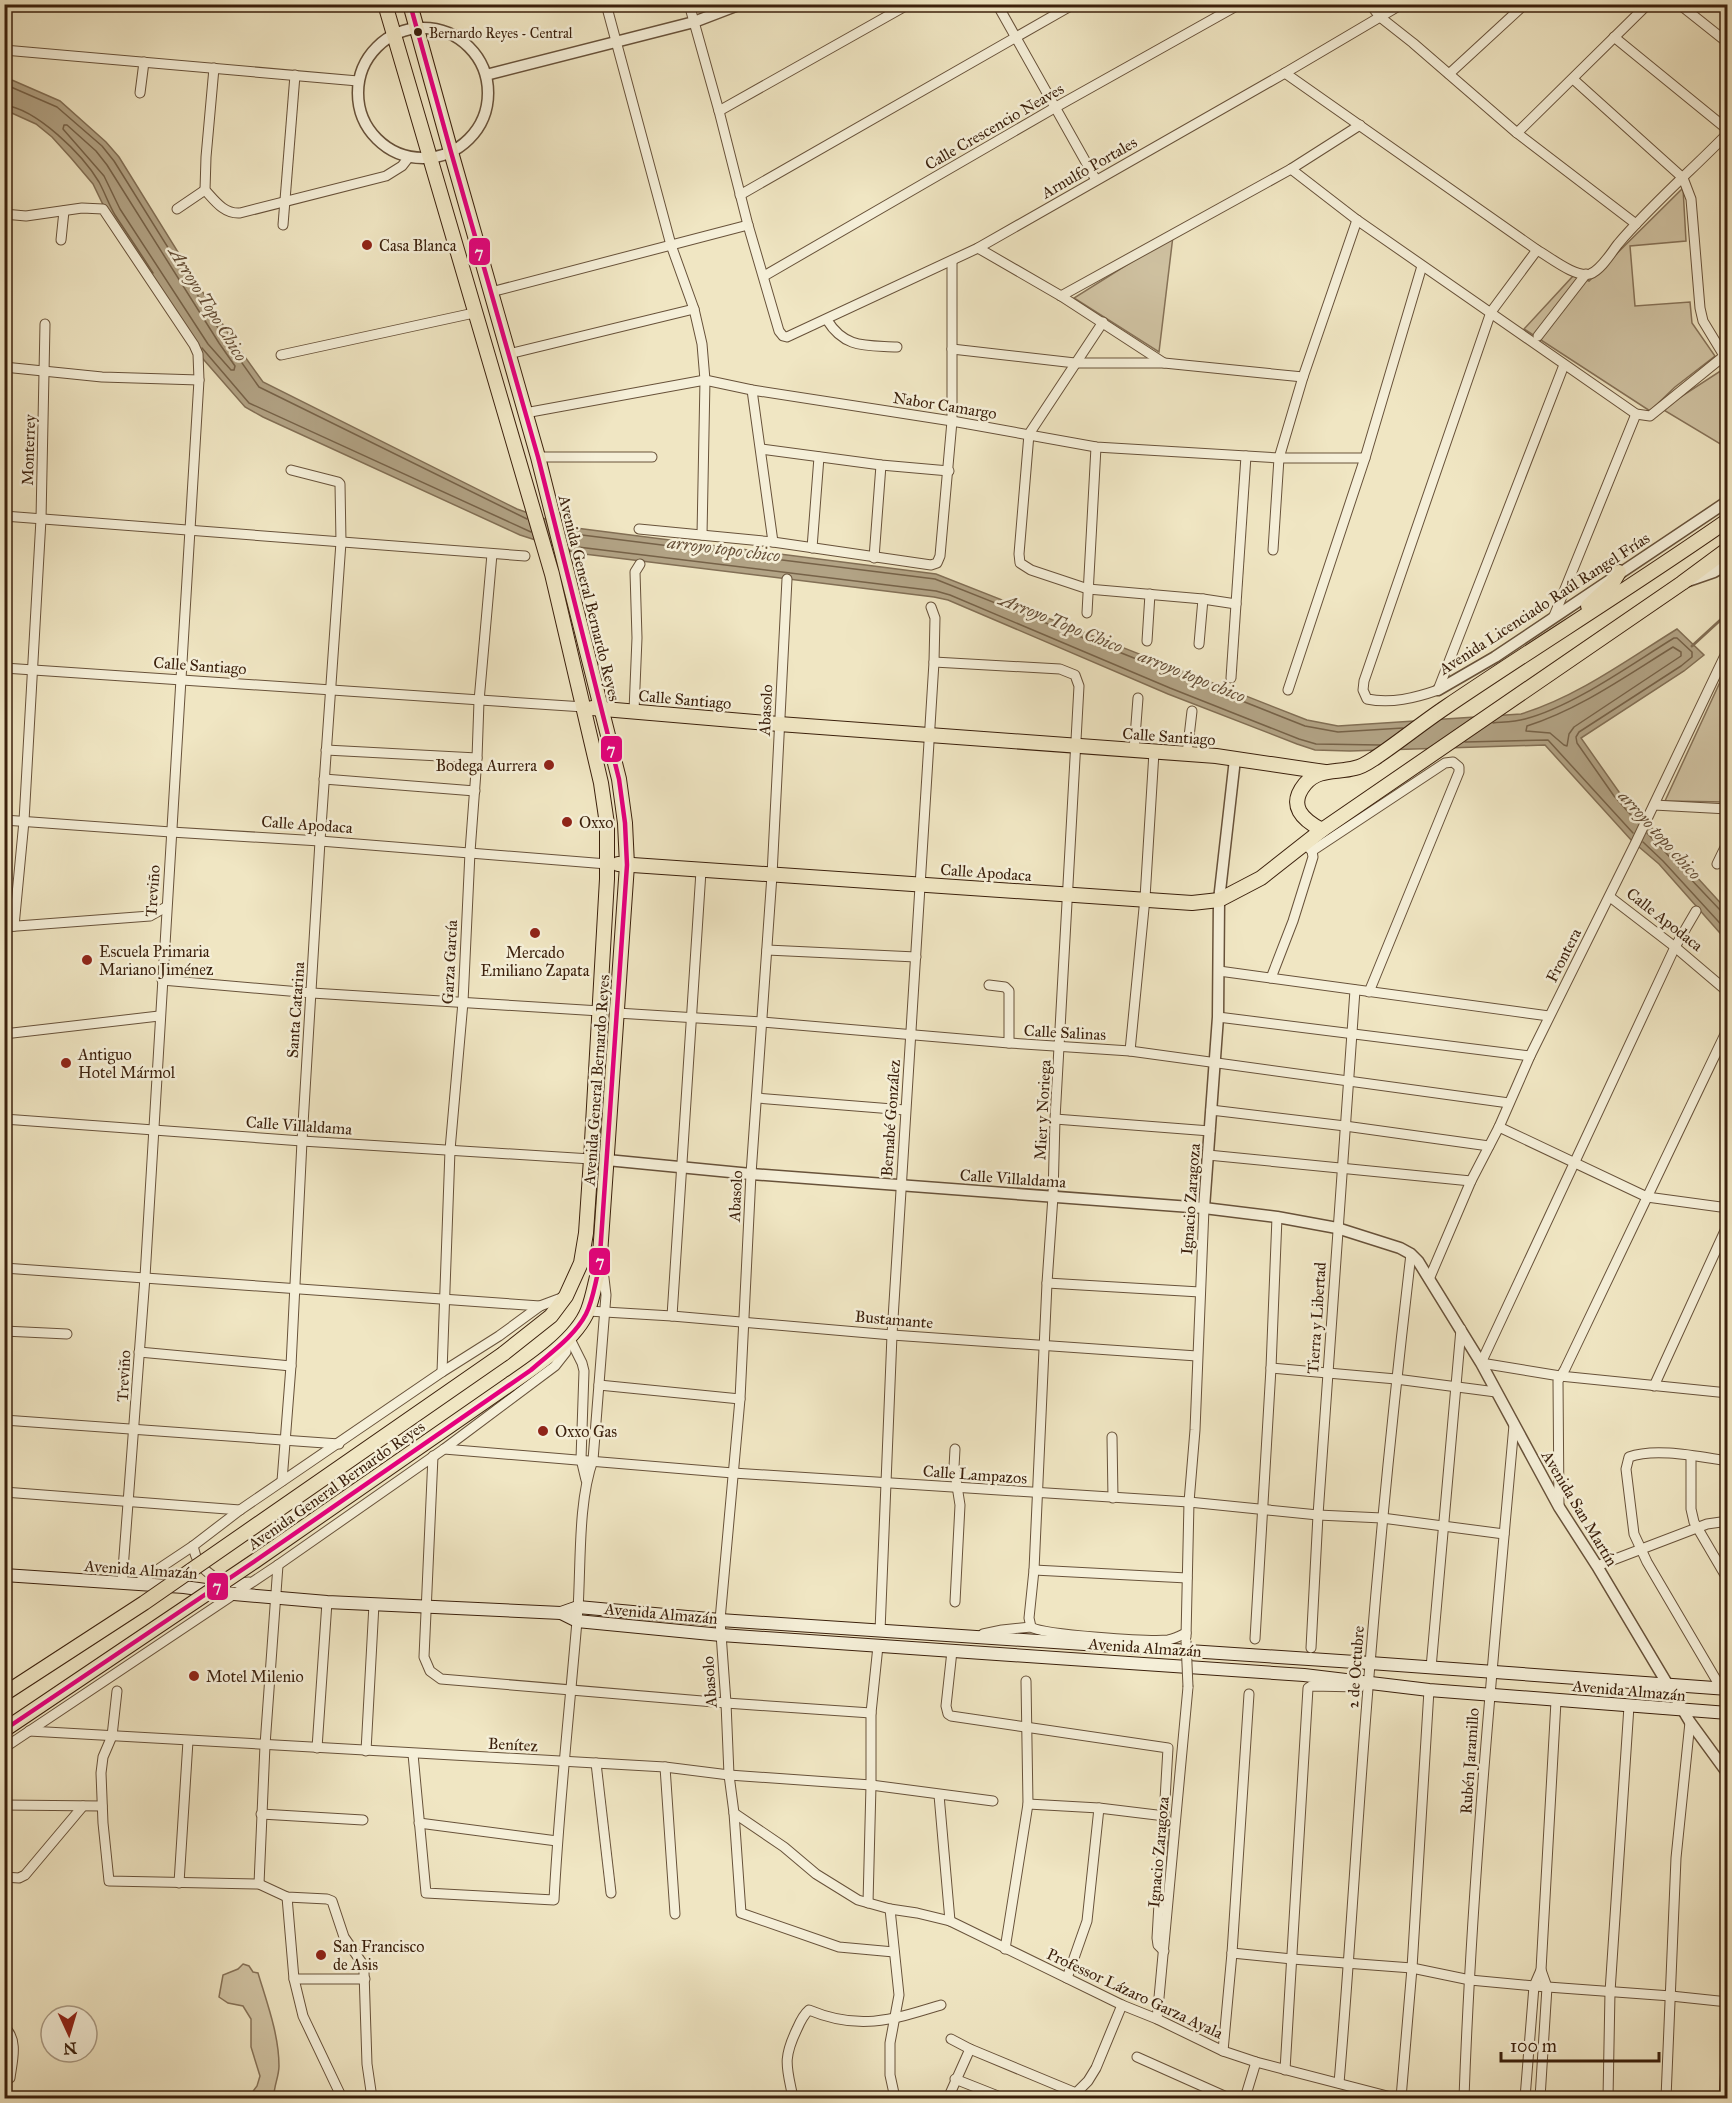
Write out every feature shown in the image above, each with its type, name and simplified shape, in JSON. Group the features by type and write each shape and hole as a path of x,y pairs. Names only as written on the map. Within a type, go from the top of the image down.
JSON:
{"main road":[{"name":"Avenida General Bernardo Reyes","path":"4,1694 144,1604 503,1353 551,1316 566,1296 581,1263 586,1233 600,1011 607,864 607,824 604,799 552,574 385,4"},
{"name":"Avenida General Bernardo Reyes","path":"4,1730 255,1561 531,1370 578,1327 588,1311 599,1269 627,865 625,823 619,779 538,457 410,4"},
{"name":"Calle Santiago","path":"584,707 1187,754 1325,771 1356,768 1375,758 1444,708 1728,520"},
{"name":"Calle Apodaca","path":"607,864 1145,898 1192,903 1219,900 1261,878 1309,848 1322,830 1728,549"},
{"path":"1577,621 1589,605 1612,584 1619,573"},
{"path":"1322,830 1302,818 1298,801 1300,791 1312,776 1325,771"},
{"name":"Avenida Almazán","path":"4,1575 184,1587 327,1602 561,1613 578,1607 720,1620 1724,1688"},
{"name":"Avenida Almazán","path":"561,1613 577,1621 721,1635 1304,1675 1368,1685 1629,1706 1687,1717 1728,1713"}],"street":[{"path":"606,4 671,245 694,309 702,344 705,380 702,535"},
{"path":"689,4 748,225 764,276"},
{"path":"486,75 694,22 741,4"},
{"path":"719,111 909,4"},
{"path":"997,4 1096,180"},
{"path":"740,195 1074,4"},
{"name":"Calle Crescencio Neaves","path":"764,276 1056,107 1240,4"},
{"path":"1370,4 1380,18 1517,133 1636,224"},
{"name":"Arnulfo Portales","path":"764,276 779,331 783,336 791,337 978,248 1402,4"},
{"path":"1449,74 1525,4"},
{"path":"1517,133 1648,4"},
{"path":"1680,4 1728,43"},
{"path":"416,28 434,29 452,34 467,45 479,58 486,75 489,93 486,112 478,129 466,142 451,152 429,158 409,157 390,150 374,137 363,121 357,101 358,81 364,63 376,46 393,35 416,28"},
{"path":"1538,336 1582,274 1598,269 1636,224 1728,131 1614,37"},
{"path":"4,50 358,81"},
{"path":"140,93 144,62"},
{"path":"214,68 205,190 225,210 234,213 386,176 402,166 409,157"},
{"path":"1285,73 1537,250 1582,274"},
{"path":"283,225 295,75"},
{"path":"1291,169 1357,220 1638,415 1650,416 1726,358 1703,321 1700,308 1691,199 1683,178 1573,79"},
{"path":"1061,296 1291,169 1360,125"},
{"path":"177,209 205,190"},
{"name":"Treviño","path":"4,214 26,216 82,208 103,209 198,354 199,380 152,1129 145,1277 122,1583"},
{"path":"61,240 64,211"},
{"path":"1273,550 1279,458 1357,220"},
{"path":"491,292 748,225"},
{"path":"978,248 1061,296 1164,363"},
{"path":"1491,312 1537,250"},
{"path":"639,529 772,542 929,565 938,562 949,471 952,421 952,262"},
{"path":"1288,690 1365,458 1422,266"},
{"path":"509,354 694,309"},
{"name":"Avenida Licenciado Raúl Rangel Frías","path":"1491,312 1364,681 1363,690 1367,699 1400,700 1438,690 1495,657 1728,501"},
{"path":"281,355 474,313"},
{"path":"827,320 837,333 853,344 897,347"},
{"path":"1103,322 1029,434 1020,563 1031,570 1088,589 1236,604"},
{"name":"Monterrey","path":"9,927 24,821 41,519 45,324"},
{"path":"952,349 1075,363 1164,363 1304,377"},
{"path":"1438,690 1564,364"},
{"path":"4,367 113,378 199,380"},
{"name":"Nabor Camargo","path":"525,413 705,380 752,390 952,421 1096,447 1279,458 1365,458"},
{"path":"752,390 772,542"},
{"path":"1554,616 1638,415"},
{"path":"1087,613 1096,447"},
{"path":"761,449 881,465 949,471"},
{"path":"1231,678 1246,456"},
{"path":"538,457 652,457"},
{"path":"812,548 819,457"},
{"path":"874,558 881,465"},
{"name":"Santa Catarina","path":"282,1481 291,1366 320,841 341,542 341,488 338,482 291,470"},
{"path":"4,516 525,556"},
{"name":"Garza García","path":"442,1372 450,1150 463,1002 479,701 492,554"},
{"path":"634,711 637,638 635,572 640,564"},
{"path":"1682,583 1714,572 1728,564"},
{"path":"1714,572 1728,571"},
{"name":"Abasolo","path":"787,579 772,875 750,1174 745,1322 720,1620 729,1774 741,1912 839,1947 894,1952"},
{"path":"1147,641 1149,594"},
{"path":"1199,644 1203,599"},
{"name":"Bernabé González","path":"880,1631 900,1185 934,662 935,618 931,607"},
{"name":"Frontera","path":"1430,1277 1530,1056 1610,897 1728,649"},
{"name":"Mier y Noriega","path":"934,662 1060,669 1075,675 1079,686 1030,1623"},
{"name":"Calle Santiago","path":"4,668 584,707"},
{"path":"1134,750 1138,698"},
{"path":"1187,754 1192,711"},
{"path":"326,750 477,758"},
{"path":"1130,1051 1145,898 1154,752"},
{"name":"Ignacio Zaragoza","path":"1157,2019 1188,1687 1186,1637 1188,1502 1195,1430 1204,1208 1218,1017 1219,900 1235,759"},
{"name":"Calle Apodaca","path":"1309,848 1445,763 1456,763 1459,772 1369,992"},
{"path":"324,780 475,791"},
{"path":"1654,805 1728,809"},
{"name":"Calle Apodaca","path":"4,820 320,841 607,864"},
{"path":"1717,864 1728,841"},
{"path":"1271,978 1293,921 1313,857 1309,848"},
{"path":"672,1316 701,871"},
{"name":"Calle Apodaca","path":"1610,897 1675,947 1728,992"},
{"path":"9,927 150,916 166,907"},
{"path":"1696,911 1675,947 1481,1363 1560,1376 1728,1393"},
{"path":"767,950 916,957"},
{"path":"1219,971 1549,1016"},
{"path":"162,980 312,993 600,1011"},
{"path":"989,985 1005,987 1009,991 1009,1043"},
{"name":"Tierra y Libertad","path":"1311,1648 1337,1228 1355,990"},
{"name":"Calle Salinas","path":"617,1013 762,1022 1163,1054 1215,1064 1349,1083 1509,1103"},
{"path":"4,1034 159,1016"},
{"path":"1218,1017 1530,1056"},
{"path":"1559,1507 1557,1385 1560,1376 1728,1028"},
{"path":"757,1098 905,1110"},
{"path":"1211,1110 1489,1146"},
{"name":"Calle Villaldama","path":"4,1119 591,1159"},
{"path":"1055,1119 1210,1131"},
{"path":"1499,1127 1647,1197 1728,1208"},
{"path":"1208,1155 1472,1180"},
{"name":"Calle Villaldama","path":"607,1160 750,1174 1204,1208 1277,1217 1337,1228 1386,1243 1411,1254"},
{"path":"1255,1638 1271,1368 1277,1217"},
{"path":"1654,1386 1728,1224"},
{"name":"Avenida San Martín","path":"1411,1254 1430,1277 1461,1329 1559,1507 1687,1717 1728,1774"},
{"name":"2 de Octubre","path":"1339,2083 1350,1964 1368,1685 1382,1518 1411,1254"},
{"path":"4,1268 540,1306"},
{"path":"413,1754 426,1892 554,1900 586,1480 593,1460 599,1385 605,1286 599,1269"},
{"path":"1047,1283 1200,1292"},
{"path":"136,1584 193,1546 282,1481 499,1336 540,1306 566,1296"},
{"name":"Bustamante","path":"588,1311 1197,1356"},
{"path":"1431,1668 1461,1329"},
{"path":"4,1331 67,1334"},
{"path":"4,1748 259,1578 444,1449 555,1366 566,1352 568,1338"},
{"path":"568,1338 584,1371 581,1459 586,1480"},
{"path":"139,1352 291,1366"},
{"path":"1271,1368 1396,1379 1496,1392"},
{"path":"599,1385 740,1399"},
{"path":"4,1420 339,1444"},
{"name":"Rubén Jaramillo","path":"1464,2098 1489,1696 1514,1425"},
{"path":"1112,1437 1113,1498"},
{"name":"Calle Lampazos","path":"444,1449 733,1473 1188,1502 1318,1515 1382,1518 1504,1534"},
{"path":"955,1449 954,1467 960,1505 955,1602"},
{"path":"1724,1688 1634,1534 1626,1468 1629,1456 1640,1454 1656,1453 1728,1461"},
{"path":"433,1456 424,1658 430,1671 441,1680 871,1713"},
{"path":"1691,1456 1691,1509 1697,1529 1728,1580"},
{"path":"4,1492 240,1510"},
{"path":"1597,1566 1707,1524 1728,1521"},
{"path":"193,1546 200,1564 216,1578 235,1584 259,1578"},
{"path":"259,1884 265,1745 278,1565"},
{"path":"1034,1569 1187,1578"},
{"path":"318,1748 327,1602"},
{"path":"366,1751 374,1604"},
{"path":"972,1637 1030,1623 1036,1630 1066,1635 1167,1640 1186,1637"},
{"path":"868,1903 871,1713 878,1646"},
{"path":"952,1651 946,1706 948,1714 956,1718 1168,1748 1157,1938 1158,1945 1164,1951"},
{"path":"1005,1949 1028,1804 1026,1681"},
{"path":"1285,2070 1308,1688 1311,1686 1368,1685"},
{"path":"117,1690 112,1736 102,1765 102,1806 109,1881 259,1884 287,1898 332,1901 344,1937 362,1963 365,1979 367,2064 372,2098"},
{"path":"1401,2098 1412,1968 1429,1690"},
{"path":"1223,2050 1232,1953 1249,1694"},
{"path":"1526,2098 1534,1986 1541,1970 1556,1701"},
{"path":"1608,2098 1610,1992 1629,1706"},
{"path":"1666,2098 1676,1858 1687,1717"},
{"name":"Benítez","path":"29,1731 665,1767 871,1785 993,1801"},
{"path":"179,1883 188,1740"},
{"path":"596,1763 611,1893"},
{"path":"665,1767 675,1914"},
{"path":"939,1795 950,1921"},
{"path":"1028,1804 1099,1808 1164,1816"},
{"path":"4,1805 102,1806"},
{"path":"4,1877 24,1876 83,1806"},
{"path":"1066,1978 1086,1921 1099,1808"},
{"name":"Professor Lázaro Garza Ayala","path":"734,1813 784,1847 832,1886 858,1900 950,1921 1122,2005 1223,2050 1256,2062 1395,2098"},
{"path":"261,1814 363,1820"},
{"path":"419,1823 557,1841"},
{"path":"287,1898 294,1979 303,2016 342,2098"},
{"path":"890,1909 899,1995 890,2043 890,2075 895,2098"},
{"path":"1232,1953 1412,1968 1470,1980 1728,2002"},
{"path":"1540,2098 1547,1987 1541,1970"},
{"path":"294,1979 365,1979"},
{"path":"951,2039 1074,2096 1096,2068 1122,2005"},
{"path":"792,2098 786,2058 789,2046 806,2012 843,2021 893,2020 941,2006"},
{"path":"4,2027 14,2045 10,2078"},
{"path":"1724,2098 1728,2032"},
{"path":"949,2096 970,2049"},
{"path":"1137,2057 1229,2098"},
{"path":"1245,2098 1256,2062"},
{"path":"955,2079 1003,2098"}],"shaded area":[{"path":"1683,188 1686,241 1630,246 1635,306 1690,302 1692,323 1715,356 1675,387 1650,411 1524,329 1574,275 1589,281"},
{"path":"1173,236 1159,352 1074,298"},
{"path":"1725,368 1728,372 1727,448 1662,409"},
{"path":"1727,667 1727,802 1665,801"},
{"path":"243,1964 258,1973 275,2031 279,2066 274,2098 248,2098 257,2086 260,2076 251,2047 251,2019 243,2006 228,2003 219,1997 223,1975 238,1969"}],"water":[{"path":"5,77 60,101 106,142 119,157 230,336 263,382 517,509 568,527 936,574 1307,720 1338,726 1521,714 1582,688 1677,629 1704,655 1684,671 1581,738 1619,792 1727,910 1727,941 1659,864 1632,841 1545,745 1315,750 1168,694 948,600 576,553 520,535 263,417 245,407 197,352 108,215 93,184 52,137 36,124 5,110"}],"waterway":[{"path":"1692,646 1728,613"}],"transit line":[{"name":"7","path":"4,1730 255,1561 531,1370 561,1344 581,1322 590,1303 599,1269 627,865 625,823 619,779 538,457 410,4"}],"place":[{"name":"Bernardo Reyes - Central","path":"418,32"},
{"name":"Casa Blanca","path":"367,245"},
{"name":"Bodega Aurrera","path":"549,765"},
{"name":"Oxxo","path":"567,822"},
{"name":"Mercado Emiliano Zapata","path":"535,933"},
{"name":"Escuela Primaria Mariano Jiménez","path":"87,960"},
{"name":"Antiguo Hotel Mármol","path":"66,1063"},
{"name":"Oxxo Gas","path":"543,1431"},
{"name":"Motel Milenio","path":"194,1676"},
{"name":"San Francisco de Asis","path":"321,1955"}],"water label":[{"name":"Arroyo Topo Chico","path":"208,304"},
{"name":"arroyo topo chico","path":"724,549"},
{"name":"Arroyo Topo Chico","path":"1061,623"},
{"name":"arroyo topo chico","path":"1192,676"},
{"name":"arroyo topo chico","path":"1660,835"}]}
